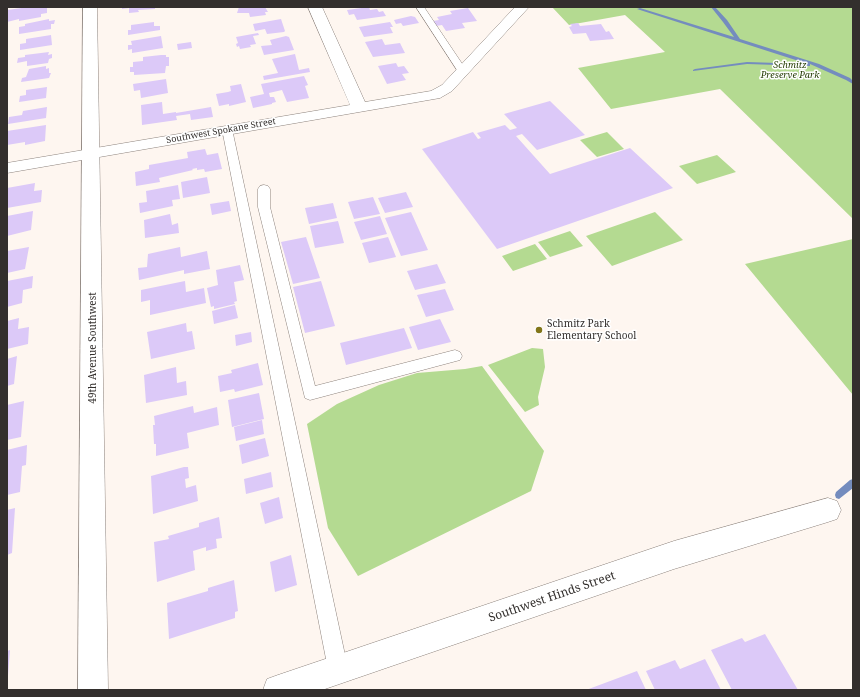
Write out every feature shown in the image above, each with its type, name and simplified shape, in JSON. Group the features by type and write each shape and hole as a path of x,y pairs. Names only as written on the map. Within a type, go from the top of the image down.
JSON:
{"street":[{"name":"49th Avenue Southwest","path":"90,7 92,153 93,690"},
{"path":"315,7 359,107"},
{"path":"462,71 522,7"},
{"name":"Southwest Spokane Street","path":"7,168 435,94 447,88 462,71"},
{"name":"Southwest Hinds Street","path":"278,690 674,555 828,510"}],"lane":[{"path":"420,7 462,71"},
{"path":"227,129 338,669"},
{"path":"264,189 264,207 310,394 455,356"}],"green space":[{"name":"Schmitz Preserve Park","path":"552,7 853,7 853,219 720,89 611,109 578,68 665,52 625,15 569,25"},
{"path":"607,132 624,149 597,157 580,140"},
{"path":"717,155 736,172 697,184 679,166"},
{"path":"655,212 683,240 612,266 586,236"},
{"path":"570,231 583,246 550,257 538,242"},
{"path":"853,239 853,395 745,264"},
{"path":"535,244 547,259 513,271 502,256"},
{"path":"532,348 543,349 545,367 538,397 539,405 525,412 488,365"},
{"path":"482,366 544,451 531,491 358,576 328,528 307,424 337,404 379,385 417,373"}],"building":[{"path":"29,7 47,7 47,13 41,14 41,17 19,21 19,19 7,22 7,10"},
{"path":"122,7 155,7 155,9 138,10 139,12 129,13 129,8 122,9"},
{"path":"239,7 265,7 268,12 265,12 266,15 250,17 249,13 237,13"},
{"path":"369,7 370,10 377,9 379,12 383,11 386,16 357,20 354,14 349,15 347,10"},
{"path":"468,8 477,21 462,23 465,28 446,31 442,25 436,26 433,21 439,20 437,17 452,14 450,11"},
{"path":"411,16 415,17 419,23 403,26 401,23 396,24 394,20"},
{"path":"49,19 49,21 55,20 54,24 51,24 51,29 19,34 19,27 25,26 25,24"},
{"path":"281,19 284,32 267,34 265,29 255,31 253,24"},
{"path":"154,22 154,26 160,26 160,30 128,35 128,30 131,30 131,25"},
{"path":"390,22 393,27 390,27 393,33 364,37 359,27"},
{"path":"578,23 580,26 601,24 606,32 609,31 614,39 590,41 586,33 573,34 569,27 572,26 570,24"},
{"path":"258,33 259,35 253,36 256,44 250,45 251,47 240,49 239,46 237,47 236,44 238,43 236,37"},
{"path":"51,35 52,45 20,50 20,44 26,43 26,39"},
{"path":"161,36 163,48 132,53 132,49 128,50 128,45 132,45 131,41"},
{"path":"286,36 289,37 294,50 264,55 261,46 272,45 270,40"},
{"path":"382,39 385,45 400,43 405,53 373,57 365,42"},
{"path":"191,42 192,48 178,50 177,44"},
{"path":"49,52 48,55 52,54 52,58 49,59 48,63 27,66 27,61 17,63 18,58 25,57 25,55"},
{"path":"295,54 299,70 309,68 310,72 264,80 263,76 278,73 272,59"},
{"path":"166,55 166,57 169,57 169,66 166,66 165,73 134,75 134,72 130,72 130,67 133,67 133,62 143,61 143,57"},
{"path":"396,63 398,67 404,66 409,73 402,74 406,80 387,84 378,66"},
{"path":"46,66 46,69 49,68 49,73 51,73 49,78 21,82 22,78 26,77 29,69"},
{"path":"304,76 308,85 305,86 309,98 287,102 282,90 269,93 270,97 274,97 276,102 253,108 250,97 264,94 261,84"},
{"path":"166,79 168,93 141,98 140,90 134,91 133,84"},
{"path":"241,84 246,102 229,106 229,104 219,106 216,94 231,91 230,86"},
{"path":"47,87 46,98 19,102 20,96 26,95 26,90"},
{"path":"550,101 585,135 537,150 522,134 516,136 550,174 630,148 673,188 497,249 422,149 473,132 478,139 481,138 477,133 505,125 510,130 517,128 504,114"},
{"path":"162,102 163,114 211,107 213,117 191,120 190,114 176,116 177,120 142,125 141,105"},
{"path":"47,107 46,118 8,124 9,117 22,115 23,111"},
{"path":"46,125 45,141 25,145 25,142 7,145 7,131"},
{"path":"205,149 207,155 218,153 222,169 205,172 204,169 197,170 197,168 159,178 160,182 136,186 135,172 149,169 149,165 188,158 187,152"},
{"path":"207,177 210,193 183,198 181,182"},
{"path":"35,183 34,191 42,190 41,202 7,208 7,188"},
{"path":"178,185 180,199 172,200 173,206 140,213 139,203 147,202 146,191"},
{"path":"406,192 413,207 385,213 378,198"},
{"path":"373,197 380,214 354,219 348,202"},
{"path":"229,201 231,211 212,215 210,204"},
{"path":"333,203 337,218 309,224 305,208"},
{"path":"33,211 31,230 7,236 7,216"},
{"path":"411,212 428,250 401,256 385,218"},
{"path":"170,214 172,225 178,223 179,233 145,238 144,220"},
{"path":"380,216 387,234 361,240 354,222"},
{"path":"338,221 344,243 315,248 310,226"},
{"path":"306,237 320,278 293,284 281,242"},
{"path":"388,237 396,257 369,263 362,243"},
{"path":"29,247 25,269 7,273 7,251"},
{"path":"180,247 181,257 207,251 210,269 184,274 184,270 139,280 138,268 147,267 148,254"},
{"path":"437,264 446,283 415,290 407,271"},
{"path":"240,265 244,280 234,282 237,301 234,302 235,304 214,309 214,306 211,307 207,288 218,285 216,270"},
{"path":"33,276 32,288 23,290 22,303 7,307 7,281"},
{"path":"185,281 186,292 204,288 206,303 150,315 150,300 141,302 141,290"},
{"path":"321,281 335,326 305,333 293,287"},
{"path":"445,289 454,310 426,317 417,295"},
{"path":"235,305 238,318 214,324 212,311"},
{"path":"19,318 18,329 29,327 28,344 7,349 7,321"},
{"path":"440,319 451,342 418,350 409,327"},
{"path":"186,323 187,332 192,331 195,349 151,359 147,332"},
{"path":"404,328 412,348 346,365 340,343"},
{"path":"251,332 252,342 236,346 235,335"},
{"path":"17,356 14,384 7,386 7,359"},
{"path":"258,363 263,385 235,392 234,389 220,392 218,376 232,373 231,370"},
{"path":"176,367 177,383 186,381 187,395 146,403 144,375"},
{"path":"259,393 264,419 232,427 228,400"},
{"path":"24,401 21,437 7,440 7,405"},
{"path":"193,406 194,413 217,407 219,425 187,433 189,448 156,456 153,425 155,425 154,416"},
{"path":"262,420 264,434 236,441 234,427"},
{"path":"265,438 269,456 242,464 239,445"},
{"path":"27,445 26,465 22,466 20,492 7,495 7,450"},
{"path":"188,467 189,478 185,479 186,488 196,485 198,501 153,514 151,476"},
{"path":"271,472 273,487 246,494 244,479"},
{"path":"279,497 283,518 265,524 260,503"},
{"path":"15,508 12,553 7,555 7,510"},
{"path":"219,517 222,538 216,539 217,548 206,551 206,547 193,551 195,570 157,582 154,542 169,539 168,536 199,527 199,523"},
{"path":"291,555 297,585 275,592 270,562"},
{"path":"234,580 238,611 235,612 235,618 169,639 167,603 208,591 208,588"},
{"path":"765,634 798,690 732,690 711,650 742,638 745,642"},
{"path":"10,650 8,676 7,676 7,651"},
{"path":"705,659 721,690 655,690 646,671 675,660 680,669"},
{"path":"637,671 646,690 586,690"}],"waterway":[{"path":"713,7 738,40"},
{"path":"639,9 817,65 848,79 853,83"},
{"path":"695,70 747,63 808,65"},
{"path":"839,495 853,483"}],"place":[{"name":"Schmitz Park Elementary School","path":"539,330"}]}
